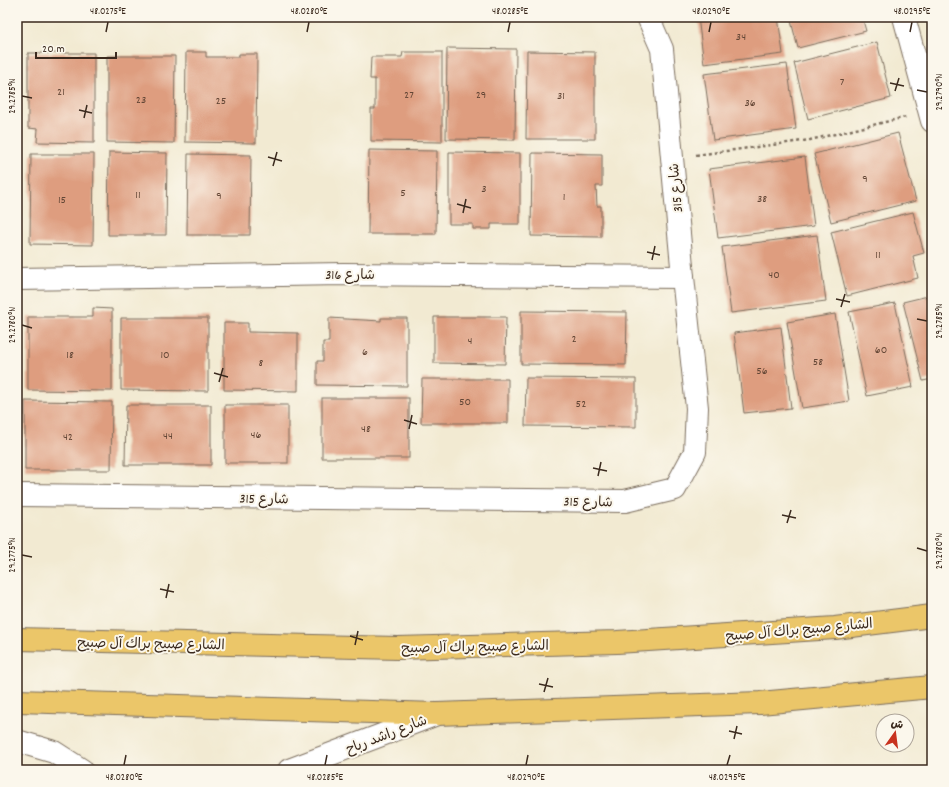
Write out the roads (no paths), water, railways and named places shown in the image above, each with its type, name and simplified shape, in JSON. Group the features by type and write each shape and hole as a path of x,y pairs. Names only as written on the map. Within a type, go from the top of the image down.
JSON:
{"main road":[{"name":"الشارع صبيح براك آل صبيح","path":"17,639 398,648 617,642 835,628 932,616"},
{"path":"17,700 437,714 760,703 932,687"}],"street":[{"name":"شارع 315","path":"17,495 625,501 675,489 695,452 697,408 683,278 662,49 648,17"},
{"path":"904,17 931,116"},
{"name":"شارع 316","path":"17,279 343,274 683,278"},
{"name":"شارع راشد رباح","path":"290,770 437,714"},
{"path":"17,741 54,752 82,770"}]}
